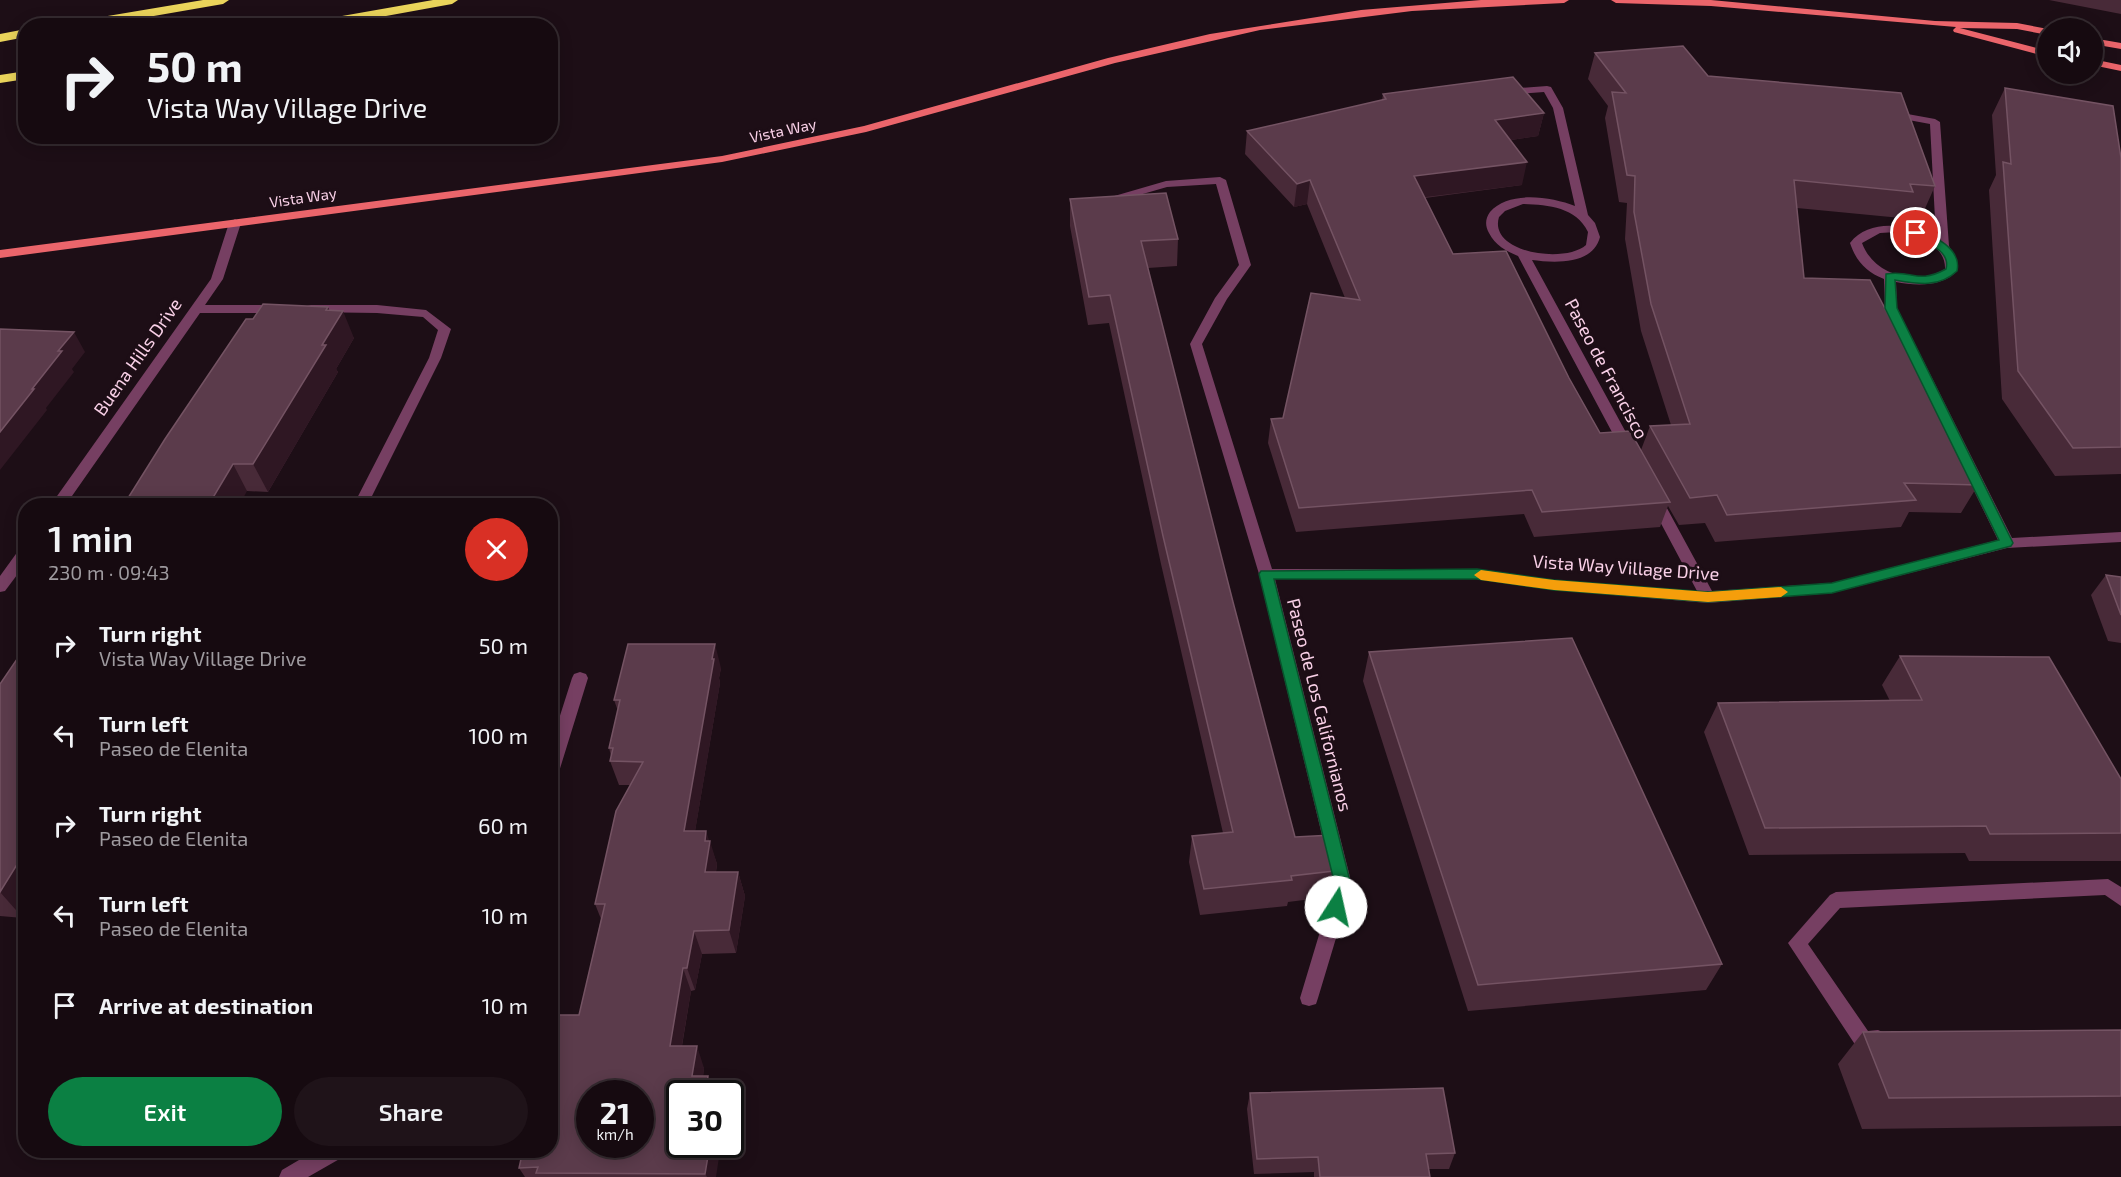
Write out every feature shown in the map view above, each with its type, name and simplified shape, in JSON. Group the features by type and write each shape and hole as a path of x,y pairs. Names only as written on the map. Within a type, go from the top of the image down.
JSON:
{"highway":[{"path":"118,18 223,0"},
{"path":"352,18 452,0"},
{"path":"0,38 18,35"},
{"path":"0,80 18,77"}],"main road":[{"name":"Vista Way","path":"0,254 235,223 292,213 641,172 770,151 937,110 1162,48 1306,20 1444,5 1564,0"},
{"path":"1616,0 1723,4 1935,24 2017,26 2037,30"},
{"path":"1935,24 2037,51"},
{"path":"2103,42 2121,46"},
{"path":"2103,64 2121,68"}],"street":[{"name":"Paseo de Francisco","path":"1491,93 1547,89 1558,108 1583,216"},
{"path":"1877,112 1935,122 1943,248"},
{"name":"Paseo de Los Californianos","path":"1100,203 1166,184 1220,180 1235,225 1245,265 1221,298 1196,344 1266,574 1343,885 1310,998"},
{"name":"Paseo de Francisco","path":"1523,201 1539,201 1571,209 1583,216 1591,225 1595,235 1593,243 1586,251 1558,259 1523,254 1508,247 1498,238 1492,228 1492,219 1498,211 1508,205 1523,201"},
{"name":"Buena Hills Drive","path":"63,498 217,279 235,223"},
{"path":"1884,229 1900,230 1931,240 1943,248 1953,264 1951,271 1944,276 1922,282 1890,276 1863,261 1857,252 1856,243 1861,236 1871,231 1884,229"},
{"name":"Paseo de Francisco","path":"1523,254 1635,462"},
{"path":"1890,276 1891,308 2007,543"},
{"path":"196,309 377,309 426,314 445,329 435,358 364,498"},
{"path":"1646,482 1708,597"},
{"name":"Vista Way Village Drive","path":"1266,574 1477,574 1554,585 1708,597 1832,588 2007,543 2121,537"},
{"path":"0,587 18,561"},
{"path":"558,749 580,678"},
{"path":"1898,1039 1863,1040 1797,943 1836,900 2108,887 2121,898"},
{"path":"289,1177 322,1158"}],"building":[{"path":"1683,46 1708,76 1901,93 1935,186 1910,184 1913,192 1794,180 1804,278 1870,280 1978,485 1904,483 1916,500 1727,515 1717,495 1690,498 1650,426 1690,424 1651,304 1634,212 1635,176 1627,175 1612,92 1626,93 1595,53"},
{"path":"1513,77 1544,113 1495,120 1527,162 1414,176 1453,254 1506,251 1569,378 1600,433 1630,431 1670,502 1542,512 1532,490 1299,508 1271,419 1283,418 1311,293 1360,300 1310,180 1297,184 1247,131 1386,99 1383,94"},
{"path":"2005,88 2113,106 2121,158 2121,447 2073,448 2018,371 2003,162 2011,164"},
{"path":"1166,193 1178,239 1141,241 1295,837 1332,835 1338,859 1334,871 1291,876 1292,880 1204,889 1192,836 1233,832 1163,536 1110,295 1089,297 1070,199"},
{"path":"263,304 328,307 326,310 343,311 322,345 326,345 253,464 233,464 213,498 128,498 246,319 253,319"},
{"path":"0,329 74,332 0,432"},
{"path":"2106,575 2121,577 2121,615"},
{"path":"1572,638 1722,964 1478,985 1369,652"},
{"path":"628,644 715,644 684,831 706,831 705,841 710,841 705,872 738,872 729,930 694,931 687,968 683,968 670,1046 697,1046 692,1076 708,1076 707,1080 666,1080 666,1158 708,1158 705,1174 536,1173 538,1167 519,1168 521,1158 558,1158 558,1015 579,1015 605,904 595,904 616,811 643,762 610,761 613,748 609,748 620,700 614,700"},
{"path":"1900,656 2049,657 2121,779 2121,833 1990,834 1986,826 1765,828 1718,703 1922,700"},
{"path":"18,658 18,863 0,892 0,684"},
{"path":"2121,1030 2121,1096 1889,1098 1863,1032"},
{"path":"1443,1088 1455,1153 1426,1154 1430,1177 1320,1177 1318,1157 1257,1159 1250,1093"}],"slow traffic":[{"path":"1481,575 1554,585 1708,597 1781,592"}],"route":[{"path":"1336,907 1343,885 1266,574 1477,574 1554,585 1708,597 1832,588 2007,543 1891,308 1890,276 1922,282 1934,280 1951,271 1953,264 1943,248 1916,233"}]}
